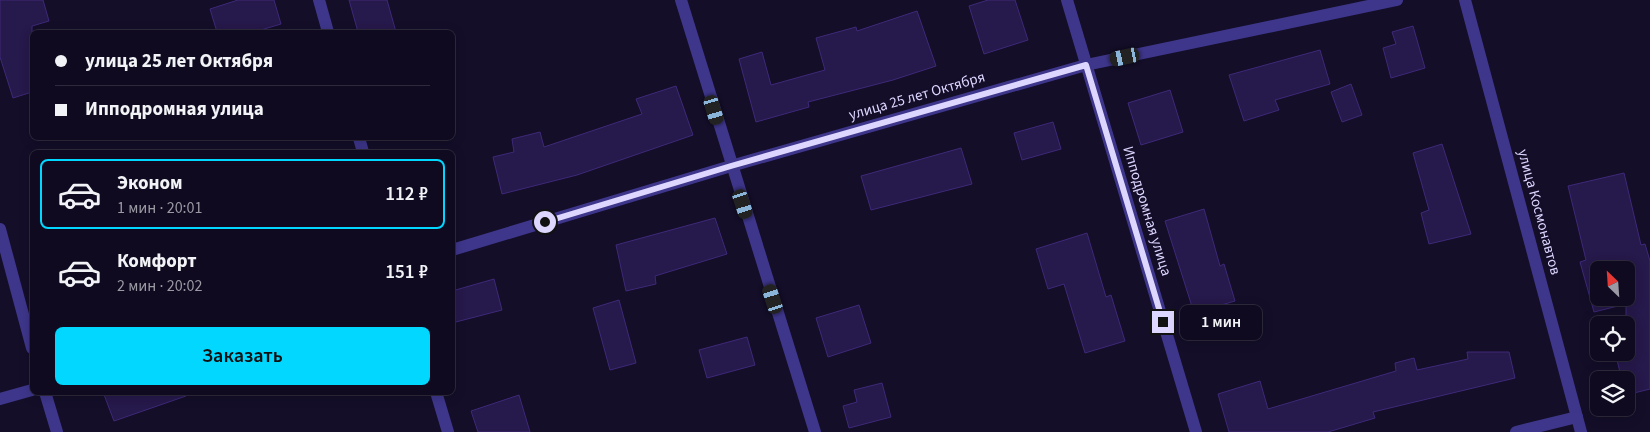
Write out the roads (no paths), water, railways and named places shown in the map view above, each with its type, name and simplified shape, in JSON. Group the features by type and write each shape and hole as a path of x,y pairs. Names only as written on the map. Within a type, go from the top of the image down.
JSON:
{"street":[{"path":"319,0 327,30"},
{"path":"681,0 815,432"},
{"name":"Ипподромная улица","path":"1067,0 1196,432"},
{"name":"улица 25 лет Октября","path":"455,249 731,166 1086,65 1397,0"},
{"name":"улица Космонавтов","path":"1465,0 1581,432"},
{"path":"0,229 30,341"},
{"path":"0,399 30,391"},
{"path":"46,395 57,432"},
{"path":"437,395 448,432"},
{"path":"1516,432 1577,416"}]}
